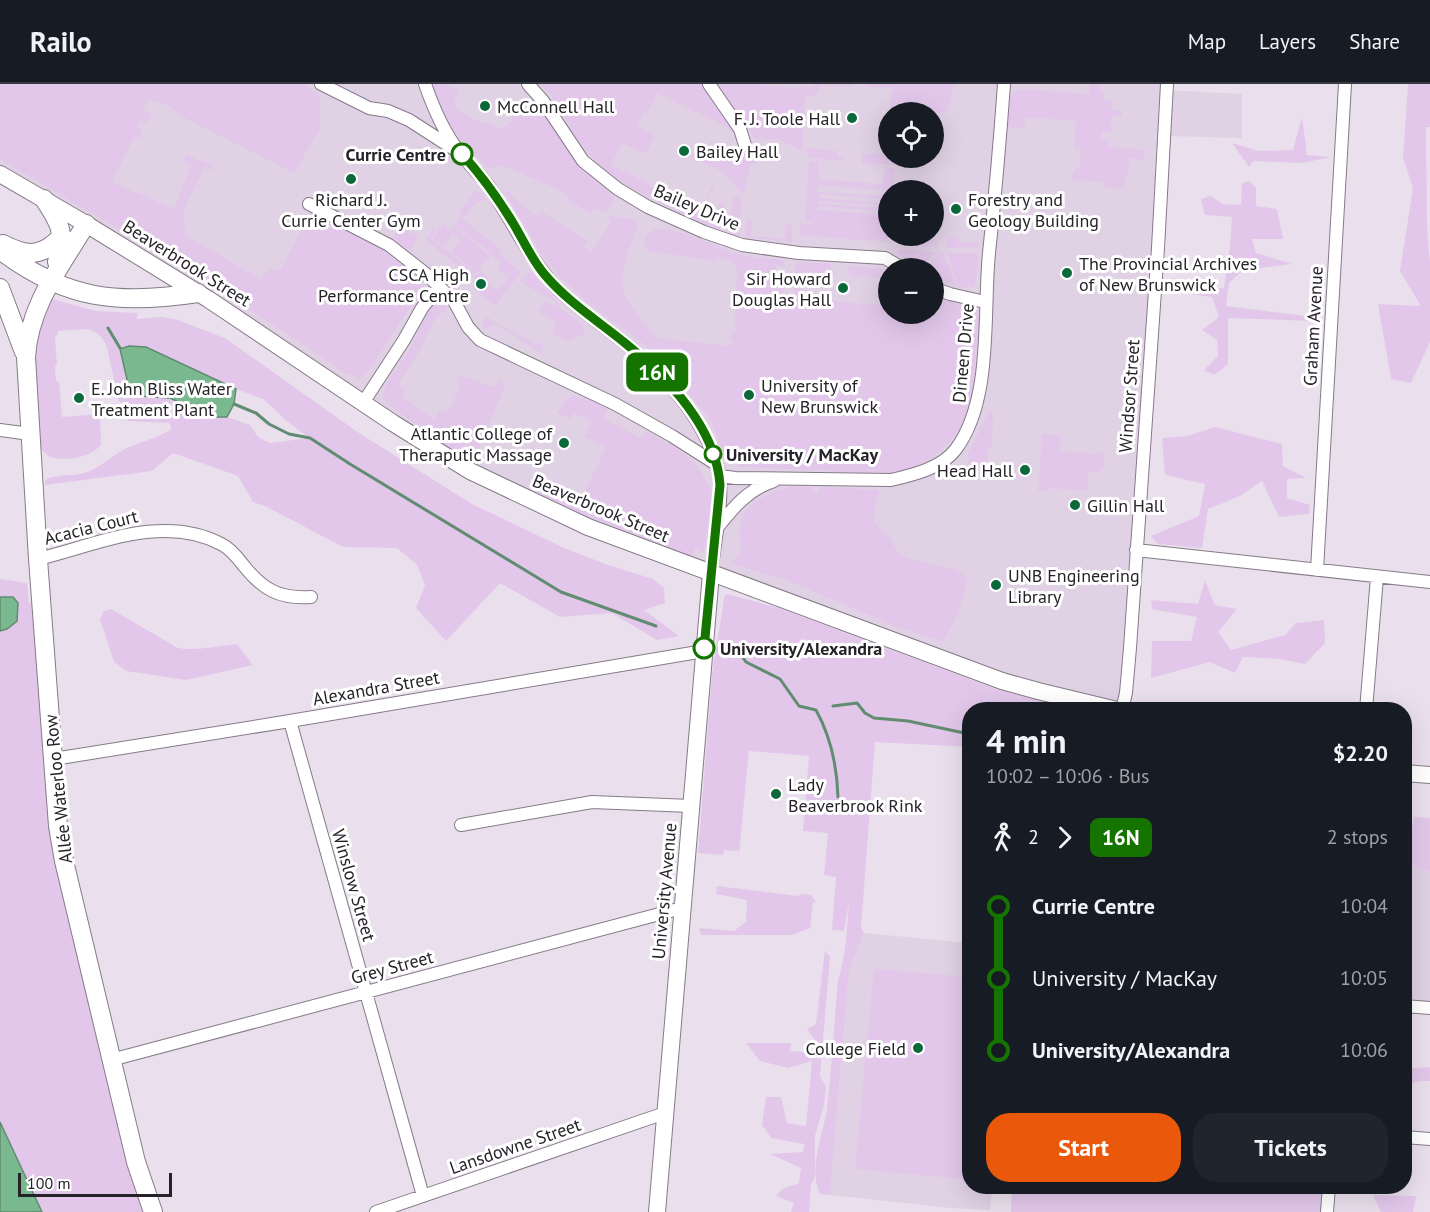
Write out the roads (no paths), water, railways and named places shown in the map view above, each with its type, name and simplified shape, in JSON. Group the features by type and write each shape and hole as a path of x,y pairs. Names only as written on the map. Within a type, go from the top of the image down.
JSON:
{"main road":[{"path":"44,199 58,221 62,236 60,253 51,281"},
{"path":"26,357 27,336 33,316 51,281 86,224"},
{"path":"0,242 20,253 28,253 49,248 62,236"},
{"path":"0,250 22,266 51,281 88,294 128,300 167,298 198,293"},
{"path":"0,288 26,357"},
{"name":"Allée Waterloo Row","path":"26,357 38,559 58,821 64,861 111,1060 136,1162 153,1212"}],"street":[{"path":"321,84 369,108 388,111 409,120 458,151"},
{"path":"425,84 446,133 458,151 486,182 535,261 555,286 576,306 642,358 684,401 703,432 718,470 716,529 711,573"},
{"name":"Bailey Drive","path":"528,84 543,101 583,161 632,198 704,232 742,245 790,252 885,258"},
{"path":"709,84 740,129 745,145"},
{"name":"Dineen Drive","path":"718,470 735,478 891,480 922,471 950,456 969,427 978,404 1004,84"},
{"name":"Windsor Street","path":"1123,702 1126,693 1154,304 1167,84"},
{"name":"Graham Avenue","path":"1317,570 1345,84"},
{"path":"409,120 423,116 432,104"},
{"name":"Beaverbrook Street","path":"0,174 198,293 295,355 427,446 470,471 588,527 1002,681 1085,702"},
{"path":"309,204 389,245 426,274 454,301 468,327 480,340 615,404 672,436 718,470"},
{"path":"363,403 422,308 439,287"},
{"path":"944,292 986,302"},
{"path":"0,430 30,434"},
{"path":"716,529 736,505 754,489 786,478"},
{"name":"Acacia Court","path":"38,559 131,535 165,530 204,536 223,545 255,579 281,596 311,597"},
{"path":"1136,550 1430,582"},
{"name":"University Avenue","path":"657,1212 711,573"},
{"path":"1367,702 1377,577"},
{"name":"Alexandra Street","path":"54,759 704,651"},
{"name":"Winslow Street","path":"290,721 423,1196"},
{"path":"1412,773 1430,775"},
{"path":"461,825 592,802 691,806"},
{"name":"Grey Street","path":"111,1060 682,908"},
{"path":"1412,1007 1430,1008"},
{"name":"Lansdowne Street","path":"376,1212 406,1207 423,1196 665,1113"},
{"path":"1412,1138 1430,1139"},
{"path":"1327,1212 1328,1194"}],"waterway":[{"path":"108,328 120,348"},
{"path":"234,404 256,413 269,424 289,434 310,438 561,592 656,626"},
{"path":"736,648 746,662 780,679 799,706 816,710 826,731 832,752 838,797"},
{"path":"833,706 857,703 865,713 874,718 908,721 962,733"}],"place":[{"name":"McConnell Hall","path":"485,106"},
{"name":"F. J. Toole Hall","path":"852,118"},
{"name":"Bailey Hall","path":"684,151"},
{"name":"Currie Centre","path":"462,154"},
{"name":"Richard J. Currie Center Gym","path":"351,179"},
{"name":"Forestry and Geology Building","path":"956,209"},
{"name":"The Provincial Archives of New Brunswick","path":"1067,273"},
{"name":"CSCA High Performance Centre","path":"481,284"},
{"name":"Sir Howard Douglas Hall","path":"843,288"},
{"name":"University of New Brunswick","path":"749,395"},
{"name":"E. John Bliss Water Treatment Plant","path":"79,398"},
{"name":"Atlantic College of Theraputic Massage","path":"564,443"},
{"name":"University / MacKay","path":"713,454"},
{"name":"Head Hall","path":"1025,470"},
{"name":"Gillin Hall","path":"1075,505"},
{"name":"UNB Engineering Library","path":"996,585"},
{"name":"University/Alexandra","path":"704,648"},
{"name":"Lady Beaverbrook Rink","path":"776,794"},
{"name":"College Field","path":"918,1048"}]}
